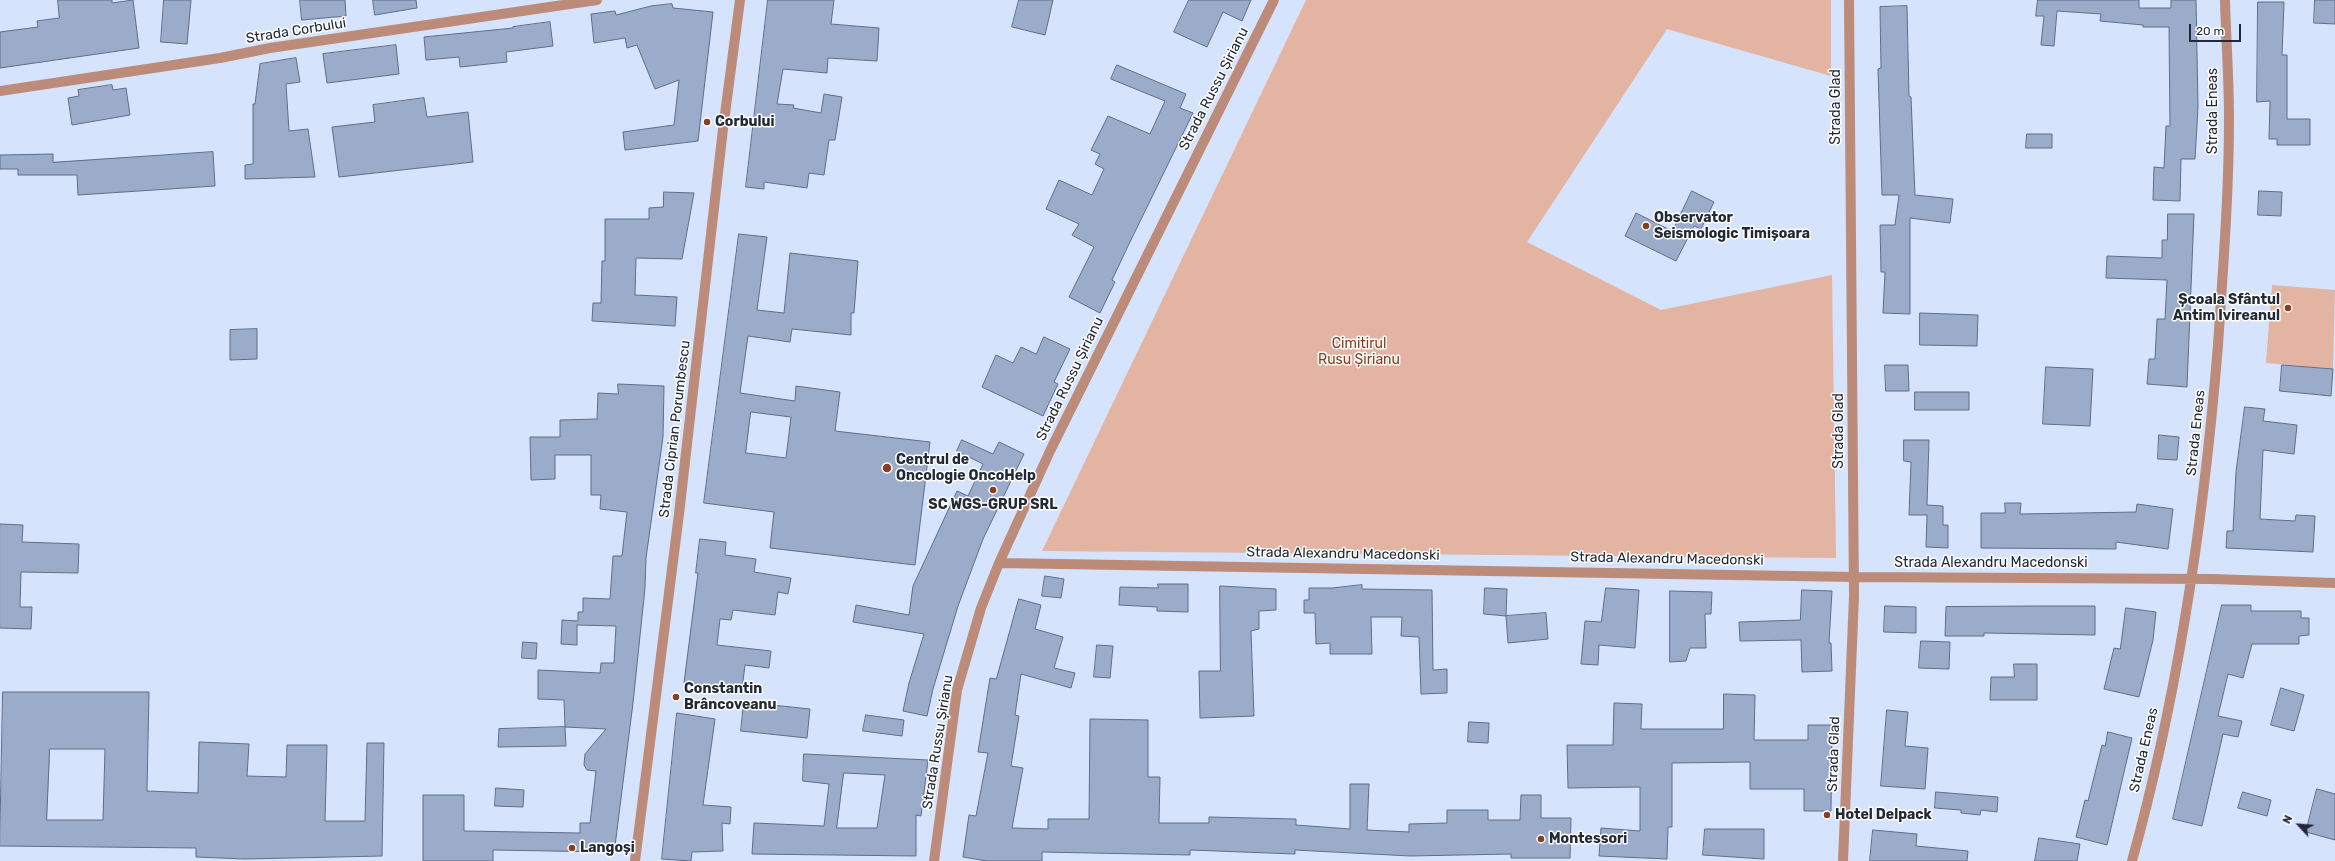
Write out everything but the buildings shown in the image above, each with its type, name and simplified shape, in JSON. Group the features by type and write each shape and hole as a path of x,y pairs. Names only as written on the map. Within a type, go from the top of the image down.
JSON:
{"street":[{"name":"Strada Corbului","path":"0,91 220,58 270,48 597,0"},
{"name":"Strada Ciprian Porumbescu","path":"634,861 677,530 723,129 740,0"},
{"name":"Strada Russu Șirianu","path":"934,861 957,690 981,608 999,563 1054,444 1274,0"},
{"name":"Strada Glad","path":"1843,861 1854,576 1849,0"},
{"name":"Strada Eneas","path":"2132,861 2160,752 2193,579 2210,443 2223,270 2229,118 2225,0"},
{"name":"Strada Alexandru Macedonski","path":"999,563 1854,576 2193,579 2335,583"}],"green space":[{"name":"Cimitirul Rusu Șirianu","path":"1306,0 1831,0 1831,76 1667,29 1527,242 1661,310 1832,275 1836,558 1042,551"},
{"path":"2272,285 2335,290 2333,369 2266,363"}],"place":[{"name":"Corbului","path":"707,122"},
{"name":"Observator Seismologic Timișoara","path":"1646,226"},
{"name":"Școala Sfântul Antim Ivireanul","path":"2288,308"},
{"name":"Centrul de Oncologie OncoHelp","path":"887,468"},
{"name":"SC WGS-GRUP SRL","path":"993,490"},
{"name":"Constantin Brâncoveanu","path":"676,697"},
{"name":"Hotel Delpack","path":"1827,815"},
{"name":"Montessori","path":"1541,839"},
{"name":"Langoși","path":"572,848"}]}
